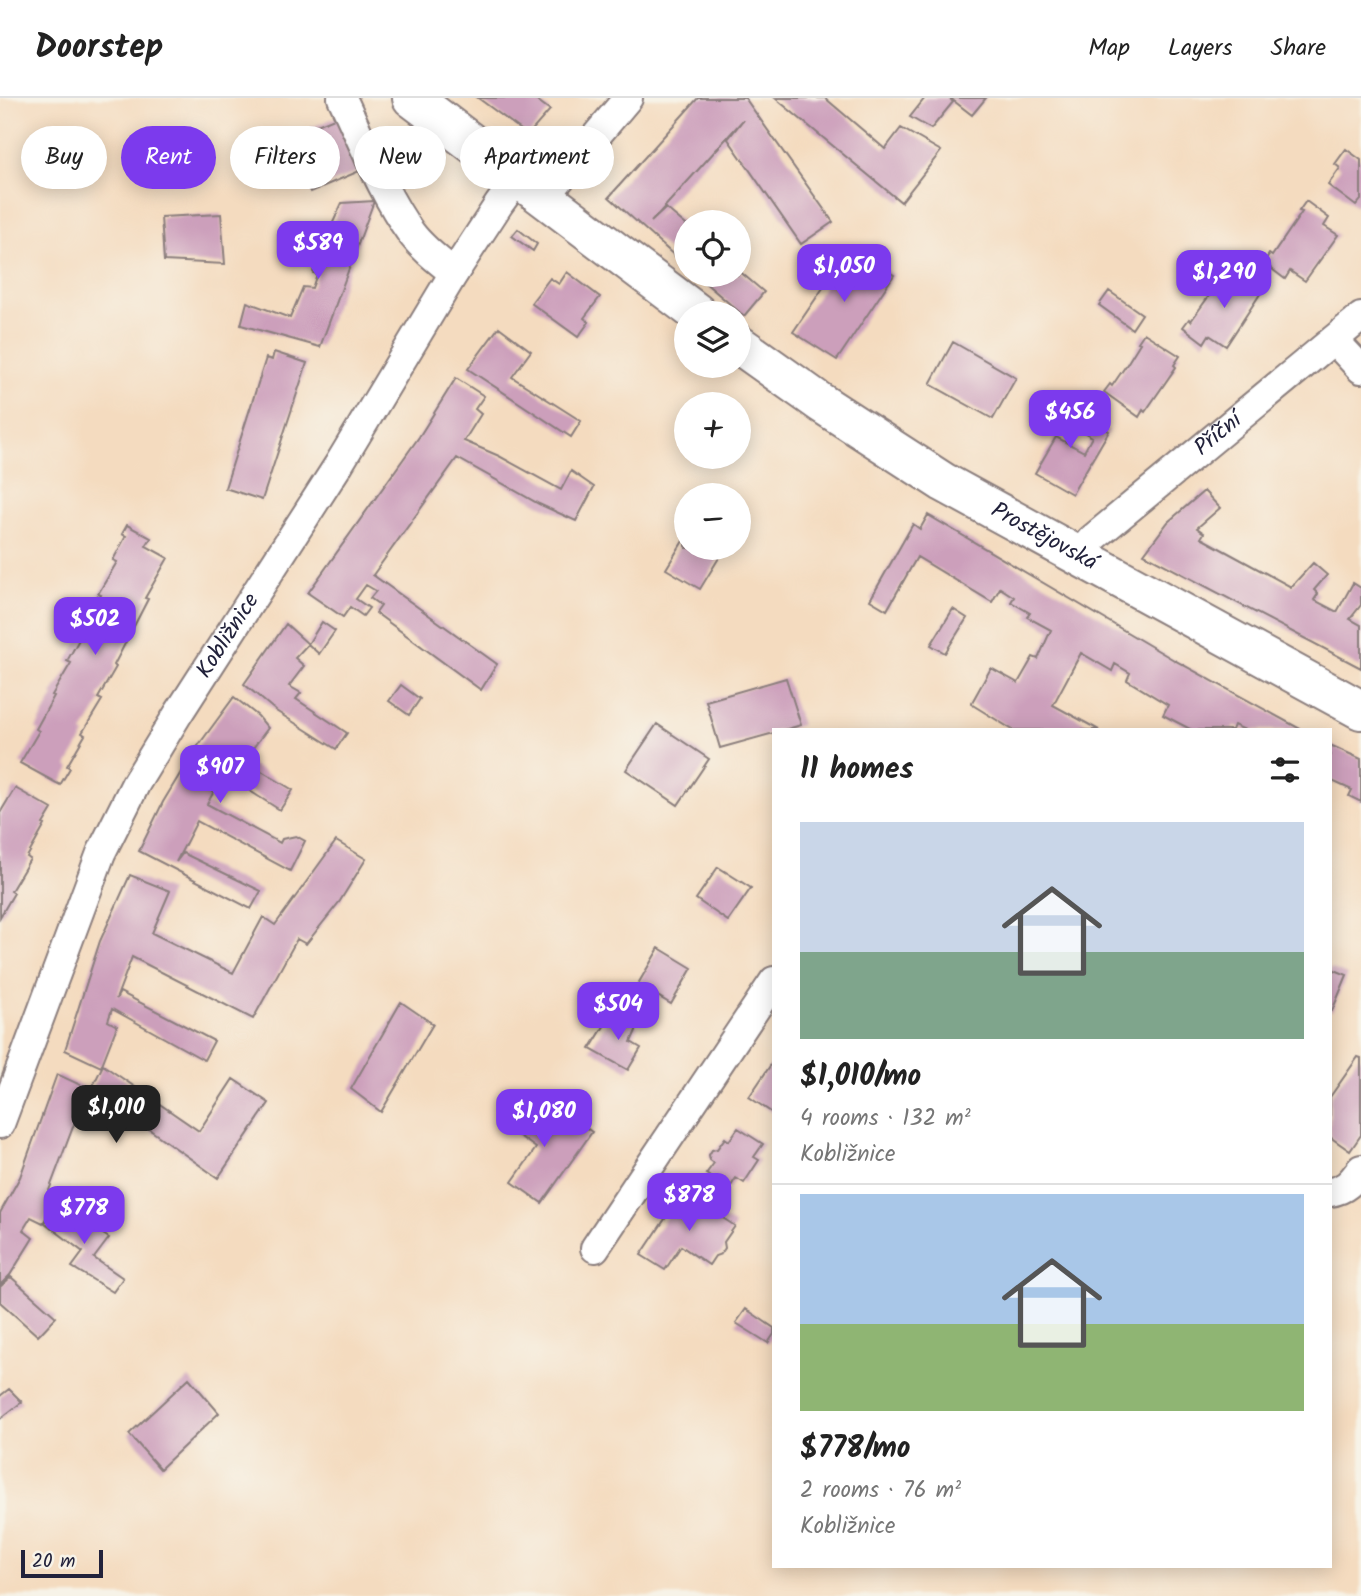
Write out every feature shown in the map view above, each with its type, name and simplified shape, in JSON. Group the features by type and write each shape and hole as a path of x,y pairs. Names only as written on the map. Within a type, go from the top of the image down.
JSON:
{"main road":[{"path":"412,98 460,134"},
{"path":"532,189 681,301"},
{"name":"Prostějovská","path":"751,353 902,457 990,509 1361,710"}],"street":[{"path":"342,98 401,217 430,254 454,274"},
{"name":"Kobližnice","path":"598,126 628,98"},
{"name":"Kobližnice","path":"0,1124 102,853 136,783 178,713 339,464 499,204 529,189"},
{"name":"Příční","path":"1078,556 1092,539 1361,317"},
{"path":"1334,340 1361,369"},
{"path":"595,1248 772,984"},
{"path":"1332,1192 1340,1191 1349,1185 1361,1169"}],"building":[{"path":"478,98 534,98 550,110 536,126 516,126"},
{"path":"698,98 745,98 833,222 801,244 728,139 743,120 651,222 666,208 674,215 674,255 609,197"},
{"path":"775,98 825,98 885,149 901,128 941,151 901,202"},
{"path":"925,98 949,98 953,102 931,129 910,117"},
{"path":"950,98 986,98 972,115"},
{"path":"339,116 354,151 354,173 340,179 340,126 315,126"},
{"path":"1346,149 1361,160 1361,200 1356,206 1328,185 1340,168 1335,164"},
{"path":"374,201 320,347 241,325 247,302 290,318 303,287 312,288 317,274 313,273 323,226 331,227 342,203"},
{"path":"1306,201 1329,218 1324,226 1338,235 1305,281 1290,271 1285,279 1264,263 1269,254 1272,256 1302,212 1299,211"},
{"path":"221,214 225,264 164,261 161,217"},
{"path":"518,229 537,244 533,251 512,236"},
{"path":"851,247 894,275 837,360 793,332"},
{"path":"1224,270 1244,285 1246,281 1262,291 1226,346 1209,335 1204,343 1183,327 1189,319 1191,321 1221,279 1218,278"},
{"path":"567,272 600,297 584,318 589,322 578,337 531,303 550,278 559,284"},
{"path":"751,281 764,292 751,308 751,301 726,301 710,287 751,287"},
{"path":"1109,291 1142,314 1132,329 1099,305"},
{"path":"499,327 531,351 512,377 581,421 571,437 468,369"},
{"path":"1144,333 1180,356 1174,365 1176,367 1139,417 1104,392 1110,384 1112,386 1127,364"},
{"path":"953,342 1016,378 993,419 930,384"},
{"path":"274,352 307,363 262,500 225,488 266,358 272,360"},
{"path":"456,378 484,396 475,409 481,414 464,441 499,456 561,490 571,471 594,487 576,521 539,504 457,458 373,575 497,664 481,690 376,613 381,606 370,598 376,591 366,585 356,599 369,608 363,616 350,607 343,617 308,593 419,437"},
{"path":"1059,401 1109,431 1072,494 1035,473 1056,437 1084,452 1092,437 1066,422 1062,430 1048,421"},
{"path":"1204,491 1220,508 1197,528 1204,533 1201,538 1291,587 1313,563 1327,575 1314,590 1318,594 1314,600 1337,612 1353,583 1361,588 1361,605 1350,619 1361,625 1361,668 1144,554 1168,522"},
{"path":"928,515 1174,660 1298,728 1241,728 1234,725 1233,728 1188,728 1163,715 1168,705 1127,680 1130,673 1115,664 1112,671 1081,653 1053,705 1095,728 1010,728 971,704 991,668 1018,683 1033,657 1038,659 1051,630 1027,617 1030,613 1011,602 1014,597 1000,588 992,602 917,557 887,610 870,600 913,524 920,529"},
{"path":"127,525 151,538 146,546 168,558 145,598 148,599 98,698 102,700 82,733 85,735 67,766 70,768 60,785 20,763 39,731 36,729 54,696 52,695 71,663 67,661 101,595 98,594 117,562 113,560 126,536 122,534"},
{"path":"674,556 674,560 718,560 700,589 666,569"},
{"path":"953,609 967,618 945,653 931,645"},
{"path":"322,622 335,631 319,654 308,644"},
{"path":"286,624 308,644 295,658 304,666 289,686 301,693 296,699 347,733 336,749 276,711 244,684"},
{"path":"786,678 801,725 772,728 772,734 720,748 706,701"},
{"path":"401,685 420,699 409,715 389,701"},
{"path":"234,697 258,716 268,728 238,768 245,761 293,790 280,810 218,771 210,782 217,786 207,804 280,843 282,839 296,836 305,841 290,871 197,821 176,862 183,853 261,891 251,909 139,851 163,802 192,754"},
{"path":"657,724 709,759 678,805 626,770"},
{"path":"1332,746 1361,759 1361,802 1349,796 1352,790 1332,781"},
{"path":"15,788 52,809 27,857 30,859 11,891 14,893 0,917 0,813"},
{"path":"336,841 366,859 340,901 306,944 297,939 253,1019 132,957 116,999 120,992 214,1041 204,1060 112,1009 108,1021 117,1026 101,1067 65,1050 100,941 130,875 170,891 152,933 233,973 263,917 275,925"},
{"path":"718,867 751,888 728,921 696,899"},
{"path":"659,948 692,968 671,1004 638,984"},
{"path":"1332,969 1347,975 1332,1011"},
{"path":"401,1002 433,1024 381,1112 351,1089"},
{"path":"611,1015 622,1022 626,1018 638,1026 631,1042 641,1048 628,1070 590,1049"},
{"path":"1358,1057 1361,1058 1361,1135 1350,1151 1332,1138 1332,1094"},
{"path":"772,1063 772,1113 749,1097"},
{"path":"103,1065 199,1131 233,1079 269,1103 218,1178 102,1096 98,1109 93,1107 82,1111 79,1121 76,1119 48,1193 58,1199 43,1223 31,1217 23,1230 33,1238 10,1275 0,1285 0,1213 20,1177 57,1074 91,1090"},
{"path":"509,1101 549,1129 562,1111 592,1132 542,1203 512,1182 536,1148 496,1119"},
{"path":"738,1128 763,1144 754,1157 759,1160 744,1183 736,1178 729,1189 706,1174 714,1163 709,1155 712,1150 717,1149 725,1138 729,1141"},
{"path":"683,1192 735,1226 724,1242 725,1248 721,1254 715,1256 709,1265 681,1246 665,1270 641,1255"},
{"path":"56,1204 109,1238 94,1258 123,1278 113,1292 72,1267 83,1252 45,1223"},
{"path":"11,1277 56,1317 38,1336 0,1302 0,1287"},
{"path":"746,1309 772,1327 772,1337 768,1343 736,1323"},
{"path":"189,1378 219,1413 160,1469 129,1434"},
{"path":"9,1389 22,1402 0,1419 0,1396"}]}
